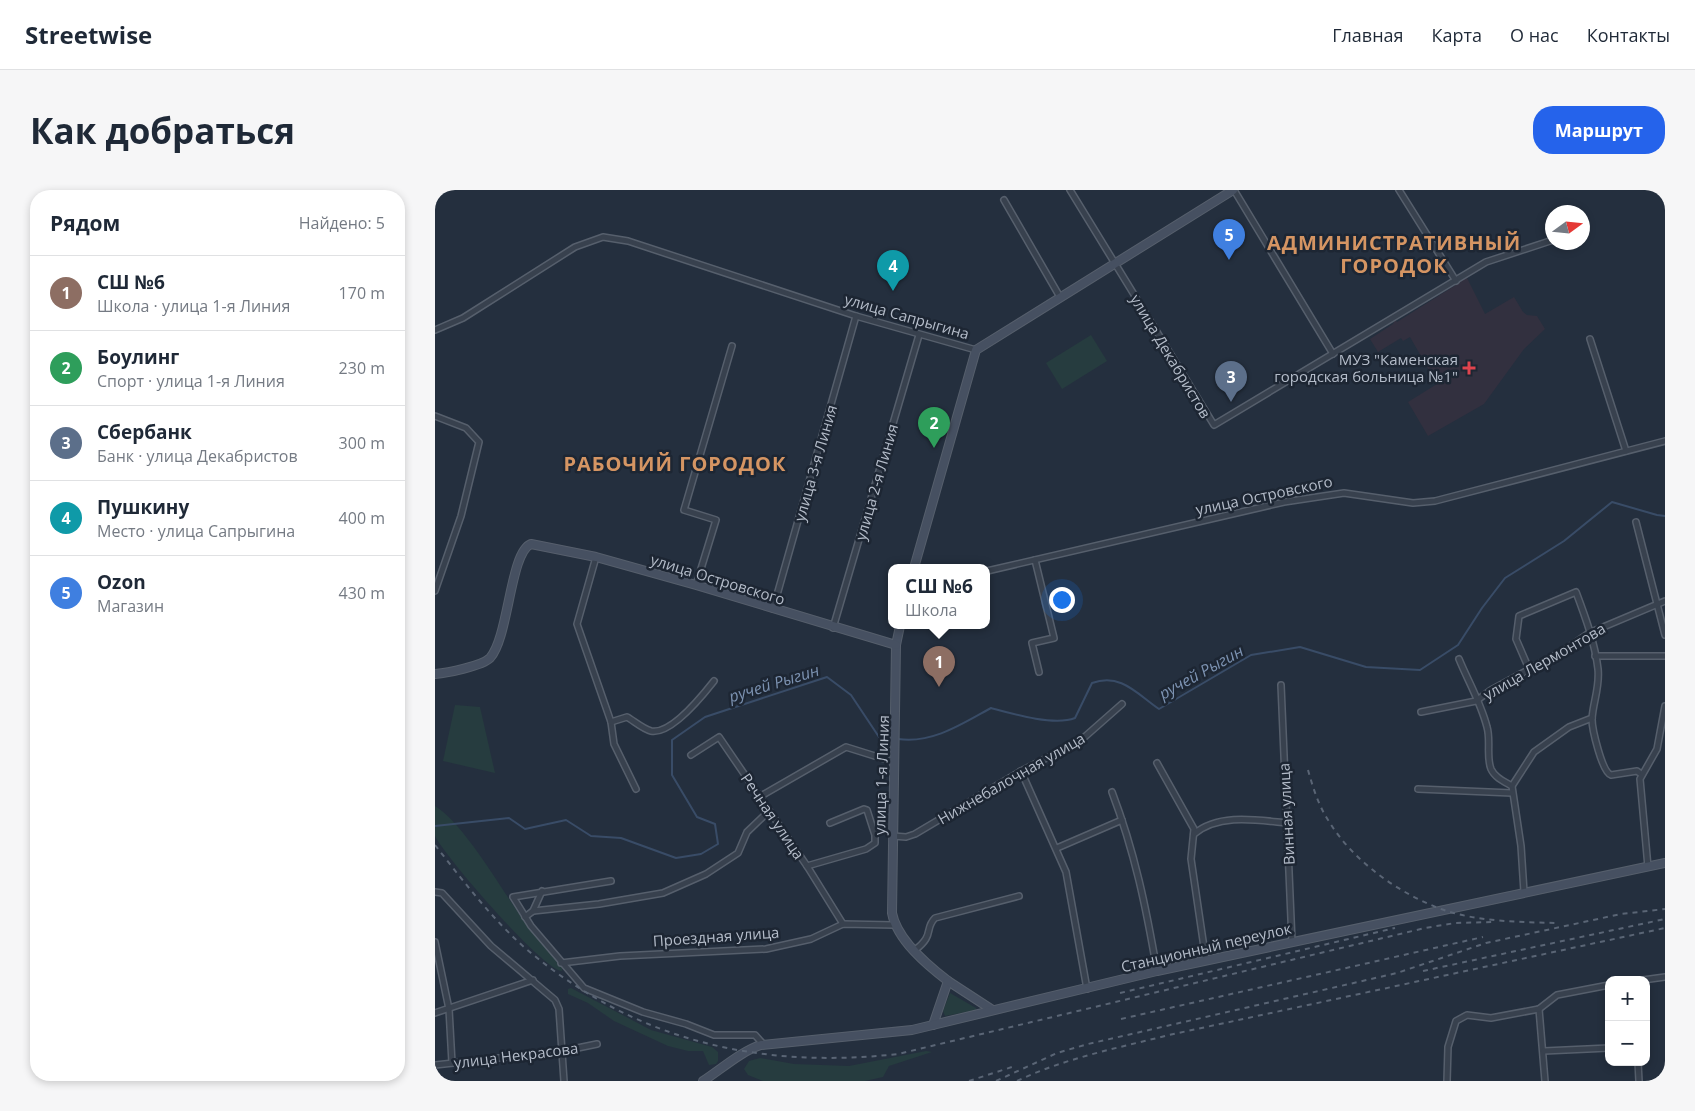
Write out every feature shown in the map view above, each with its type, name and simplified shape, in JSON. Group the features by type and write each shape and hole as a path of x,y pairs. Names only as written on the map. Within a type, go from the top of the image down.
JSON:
{"street":[{"path":"1070,190 1115,263"},
{"path":"1234,190 1333,354"},
{"name":"улица Сапрыгина","path":"435,330 463,318 575,247 603,237 627,241 856,316 976,350 1234,190"},
{"path":"1399,190 1456,281"},
{"path":"1004,200 1060,297"},
{"name":"улица Декабристов","path":"1115,263 1214,425 1487,262 1545,243"},
{"name":"улица 3-я Линия","path":"773,610 856,316"},
{"name":"улица 2-я Линия","path":"833,628 919,335"},
{"path":"1590,339 1626,452"},
{"path":"696,585 716,520 684,510 732,346"},
{"path":"915,564 976,350"},
{"path":"435,416 466,428 479,442 461,516 435,591"},
{"name":"улица Островского","path":"990,570 1284,502 1333,493 1413,503 1435,501 1665,442"},
{"path":"1635,522 1665,635"},
{"name":"улица Островского","path":"435,674 464,668 489,659 496,646 506,614 520,557 527,545 531,544 596,557 896,645"},
{"path":"596,557 577,624 611,722 614,744 636,789"},
{"path":"1035,560 1054,638 1032,643 1039,672"},
{"path":"1529,669 1516,639 1519,616 1576,592 1595,656 1598,686 1592,718 1606,773 1611,775 1637,771 1641,774"},
{"name":"улица Лермонтова","path":"1421,712 1476,701 1491,690 1563,651 1589,633 1665,601"},
{"name":"улица 1-я Линия","path":"894,925 892,913 896,645 899,629"},
{"path":"1595,656 1665,656"},
{"path":"1459,659 1476,701 1482,707 1488,730 1491,769 1496,776 1512,786"},
{"path":"611,722 627,717 647,730 660,730 687,712 714,681"},
{"name":"Винная улица","path":"1281,685 1293,942"},
{"name":"Нижнебалочная улица","path":"893,836 906,837 921,830 1021,771 1080,741 1122,704"},
{"path":"1648,867 1641,774 1657,749 1665,706"},
{"path":"1524,892 1521,846 1512,786 1534,752 1569,728 1592,718"},
{"name":"Речная улица","path":"691,755 719,737 807,866 843,924"},
{"path":"759,797 846,747 895,762"},
{"path":"1157,763 1168,786 1186,811 1194,834 1191,846 1191,859 1206,961"},
{"path":"1021,771 1057,848 1066,872 1087,989"},
{"path":"1418,789 1512,793"},
{"path":"1112,792 1134,855 1144,896 1157,971"},
{"path":"807,866 866,849 875,843 872,823 867,810 864,809 830,823"},
{"path":"533,912 599,904 663,893 707,874 738,853 747,832 769,811"},
{"path":"1057,848 1122,820"},
{"path":"1194,834 1204,827 1219,822 1246,820 1287,823"},
{"name":"Станционный переулок","path":"703,1081 752,1047 823,1037 890,1034 1157,971 1665,863"},
{"path":"611,881 513,897 525,918 584,988 621,1004 714,1035 752,1034 758,1037 763,1045"},
{"path":"435,892 443,893 491,946 533,980 558,1004 564,1081"},
{"path":"525,918 533,912 542,892"},
{"path":"915,950 927,941 931,923 935,918 1019,896"},
{"name":"Проездная улица","path":"561,962 620,956 766,948 811,939 843,924 894,925"},
{"path":"894,925 915,950 948,981 991,1009"},
{"path":"435,942 449,1010 452,1063"},
{"path":"1650,979 1665,976"},
{"path":"435,1013 449,1010 533,980"},
{"path":"933,1025 948,981"},
{"path":"1447,1081 1448,1047 1455,1021 1467,1015 1491,1018 1539,1009 1557,995 1605,987"},
{"path":"1539,1009 1545,1081"},
{"name":"улица Некрасова","path":"435,1065 563,1051 597,1044"},
{"path":"1544,1051 1605,1048"},
{"path":"1639,1066 1639,1081"}],"shaded area":[{"name":"МУЗ \"Каменская городская больница №1\"","path":"1466,276 1485,314 1514,297 1523,312 1527,315 1537,316 1545,329 1524,349 1484,404 1428,436 1408,402 1437,384 1410,337 1403,341 1401,338 1378,352 1370,339 1393,324 1395,320 1397,322 1459,283 1459,280"}],"green space":[{"path":"1091,335 1107,361 1062,389 1046,363"},
{"path":"455,705 480,707 495,773 443,761"},
{"path":"435,806 447,815 471,843 527,925 562,967 562,971 552,966 536,953 517,934 475,888 443,848 435,836"},
{"path":"571,988 651,1030 712,1047 718,1052 718,1061 716,1064 709,1065 703,1051 688,1051 668,1046 614,1021 588,1003 568,994 568,989"},
{"path":"950,993 976,1008 976,1010 945,1016 943,1011"},
{"path":"926,1051 932,1052 889,1066 883,1077 865,1081 763,1081 748,1075 744,1069 749,1061 760,1058 794,1064 849,1066"}],"waterway":[{"name":"ручей Рыгин","path":"898,739 911,740 935,736 991,708 1045,720 1056,721 1075,718 1092,683 1102,681 1111,681 1128,686 1159,709 1251,655 1300,647 1366,667 1420,670 1458,645 1482,608 1505,578 1564,541 1612,502 1665,516"},
{"name":"ручей Рыгин","path":"435,826 509,818 525,829 566,820 591,836 621,838 676,858 701,854 718,844 715,824 697,817 672,775 672,740 705,717 827,677 851,695 879,737 893,738"}],"railway":[{"path":"1308,770 1323,810 1340,837 1365,864 1411,896 1444,910 1471,917 1500,921 1558,923"},
{"path":"435,845 480,902 505,929 531,953 572,984 615,1008 658,1028 704,1043 750,1052 798,1057 847,1058 898,1054 1425,928 1455,923 1493,922"},
{"path":"996,1081 1057,1053 1088,1044 1397,973 1486,943 1621,914 1665,909"},
{"path":"1423,971 1665,919"},
{"path":"1120,993 1395,928"},
{"path":"1017,1081 1073,1060 1169,1035 1665,928"},
{"path":"1121,1019 1483,937"},
{"path":"969,1081 1012,1067"}],"place":[{"name":"Ozon","path":"1229,260"},
{"name":"Пушкину","path":"893,291"},
{"name":"МУЗ \"Каменская городская больница №1\"","path":"1469,368"},
{"name":"Сбербанк","path":"1231,402"},
{"name":"Боулинг","path":"934,448"},
{"name":"СШ №6","path":"939,687"}],"district":[{"name":"АДМИНИСТРАТИВНЫЙ ГОРОДОК","path":"1394,254"},
{"name":"РАБОЧИЙ ГОРОДОК","path":"675,463"}]}
